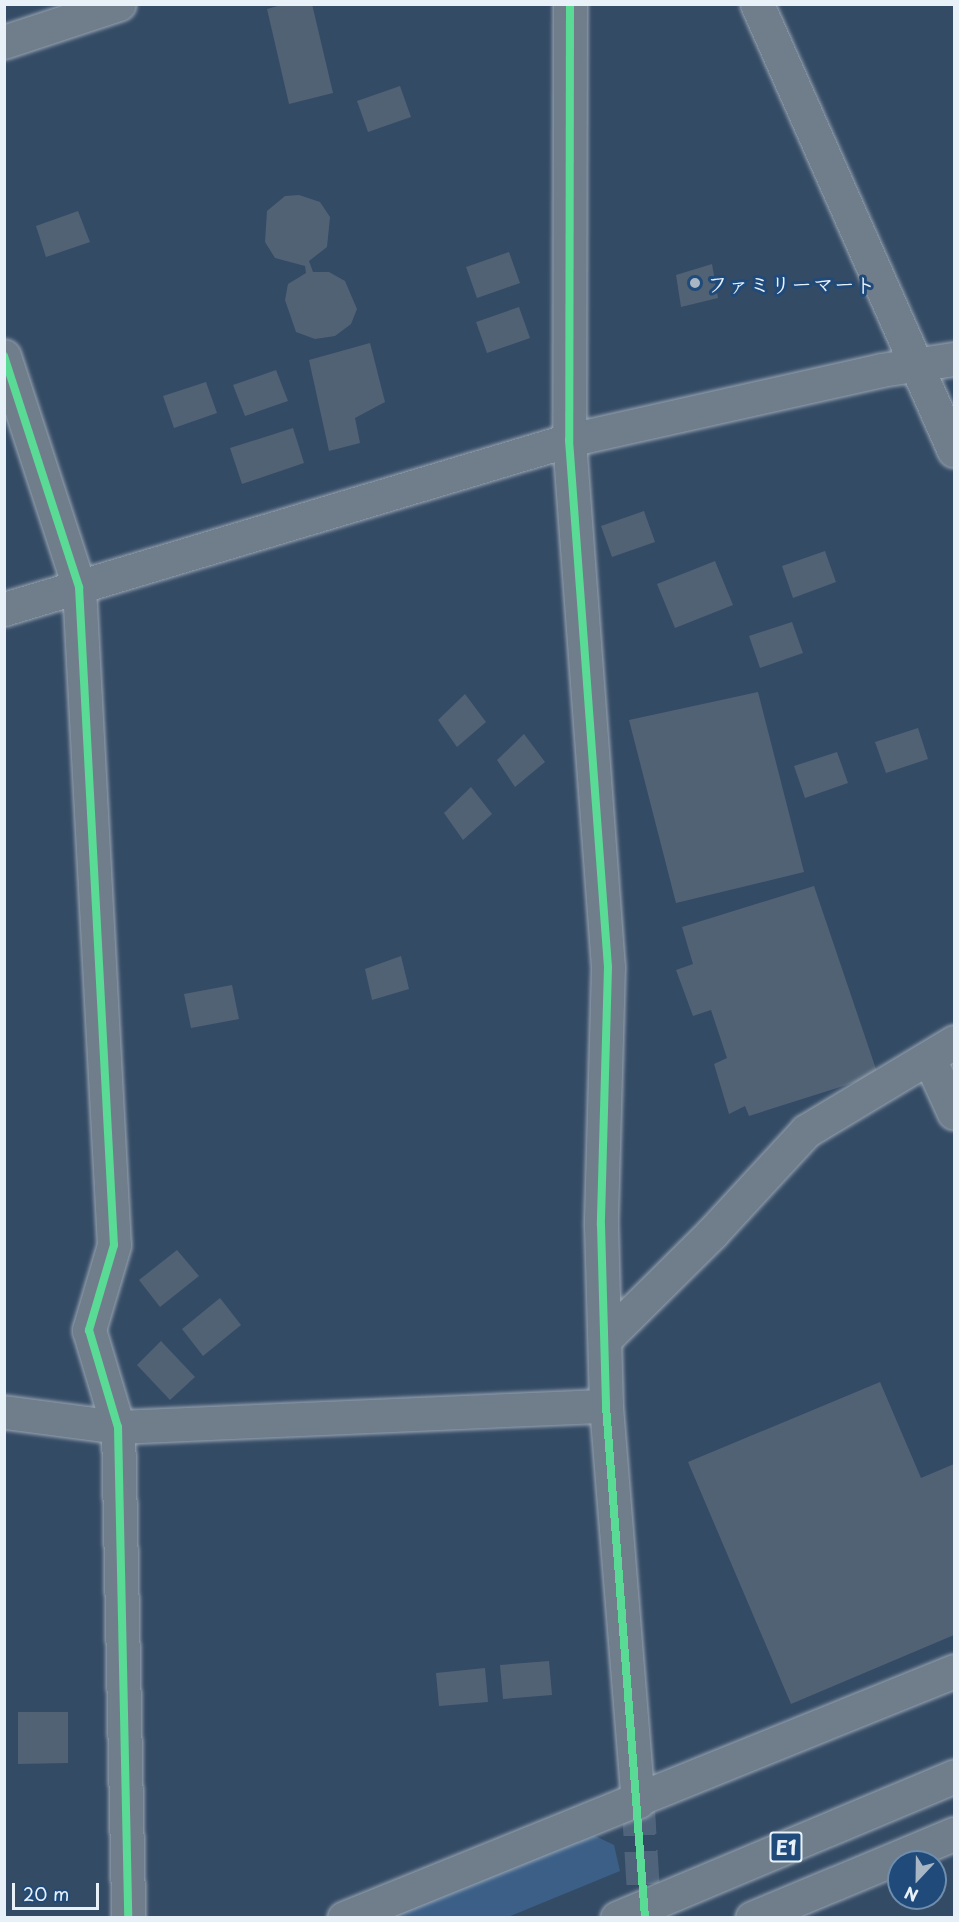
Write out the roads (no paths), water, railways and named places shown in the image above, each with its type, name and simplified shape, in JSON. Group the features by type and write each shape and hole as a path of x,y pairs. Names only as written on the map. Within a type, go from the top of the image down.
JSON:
{"main road":[{"path":"4,42 119,4"},
{"path":"570,4 569,440 608,967 601,1225 607,1337 606,1406 638,1802"},
{"path":"757,4 954,451"},
{"path":"4,356 79,587 114,1245 89,1329 118,1427 128,1917"},
{"path":"4,609 569,440 954,359"},
{"path":"607,1337 712,1233 807,1131 942,1050 954,1113"},
{"path":"4,1412 118,1427 606,1406"},
{"path":"344,1917 638,1802 954,1671"},
{"name":"E1","path":"616,1917 954,1776"},
{"name":"E1","path":"752,1917 954,1834"}],"tunnel":[{"path":"638,1802 645,1918"}],"place":[{"name":"ファミリーマート","path":"695,283"}]}
